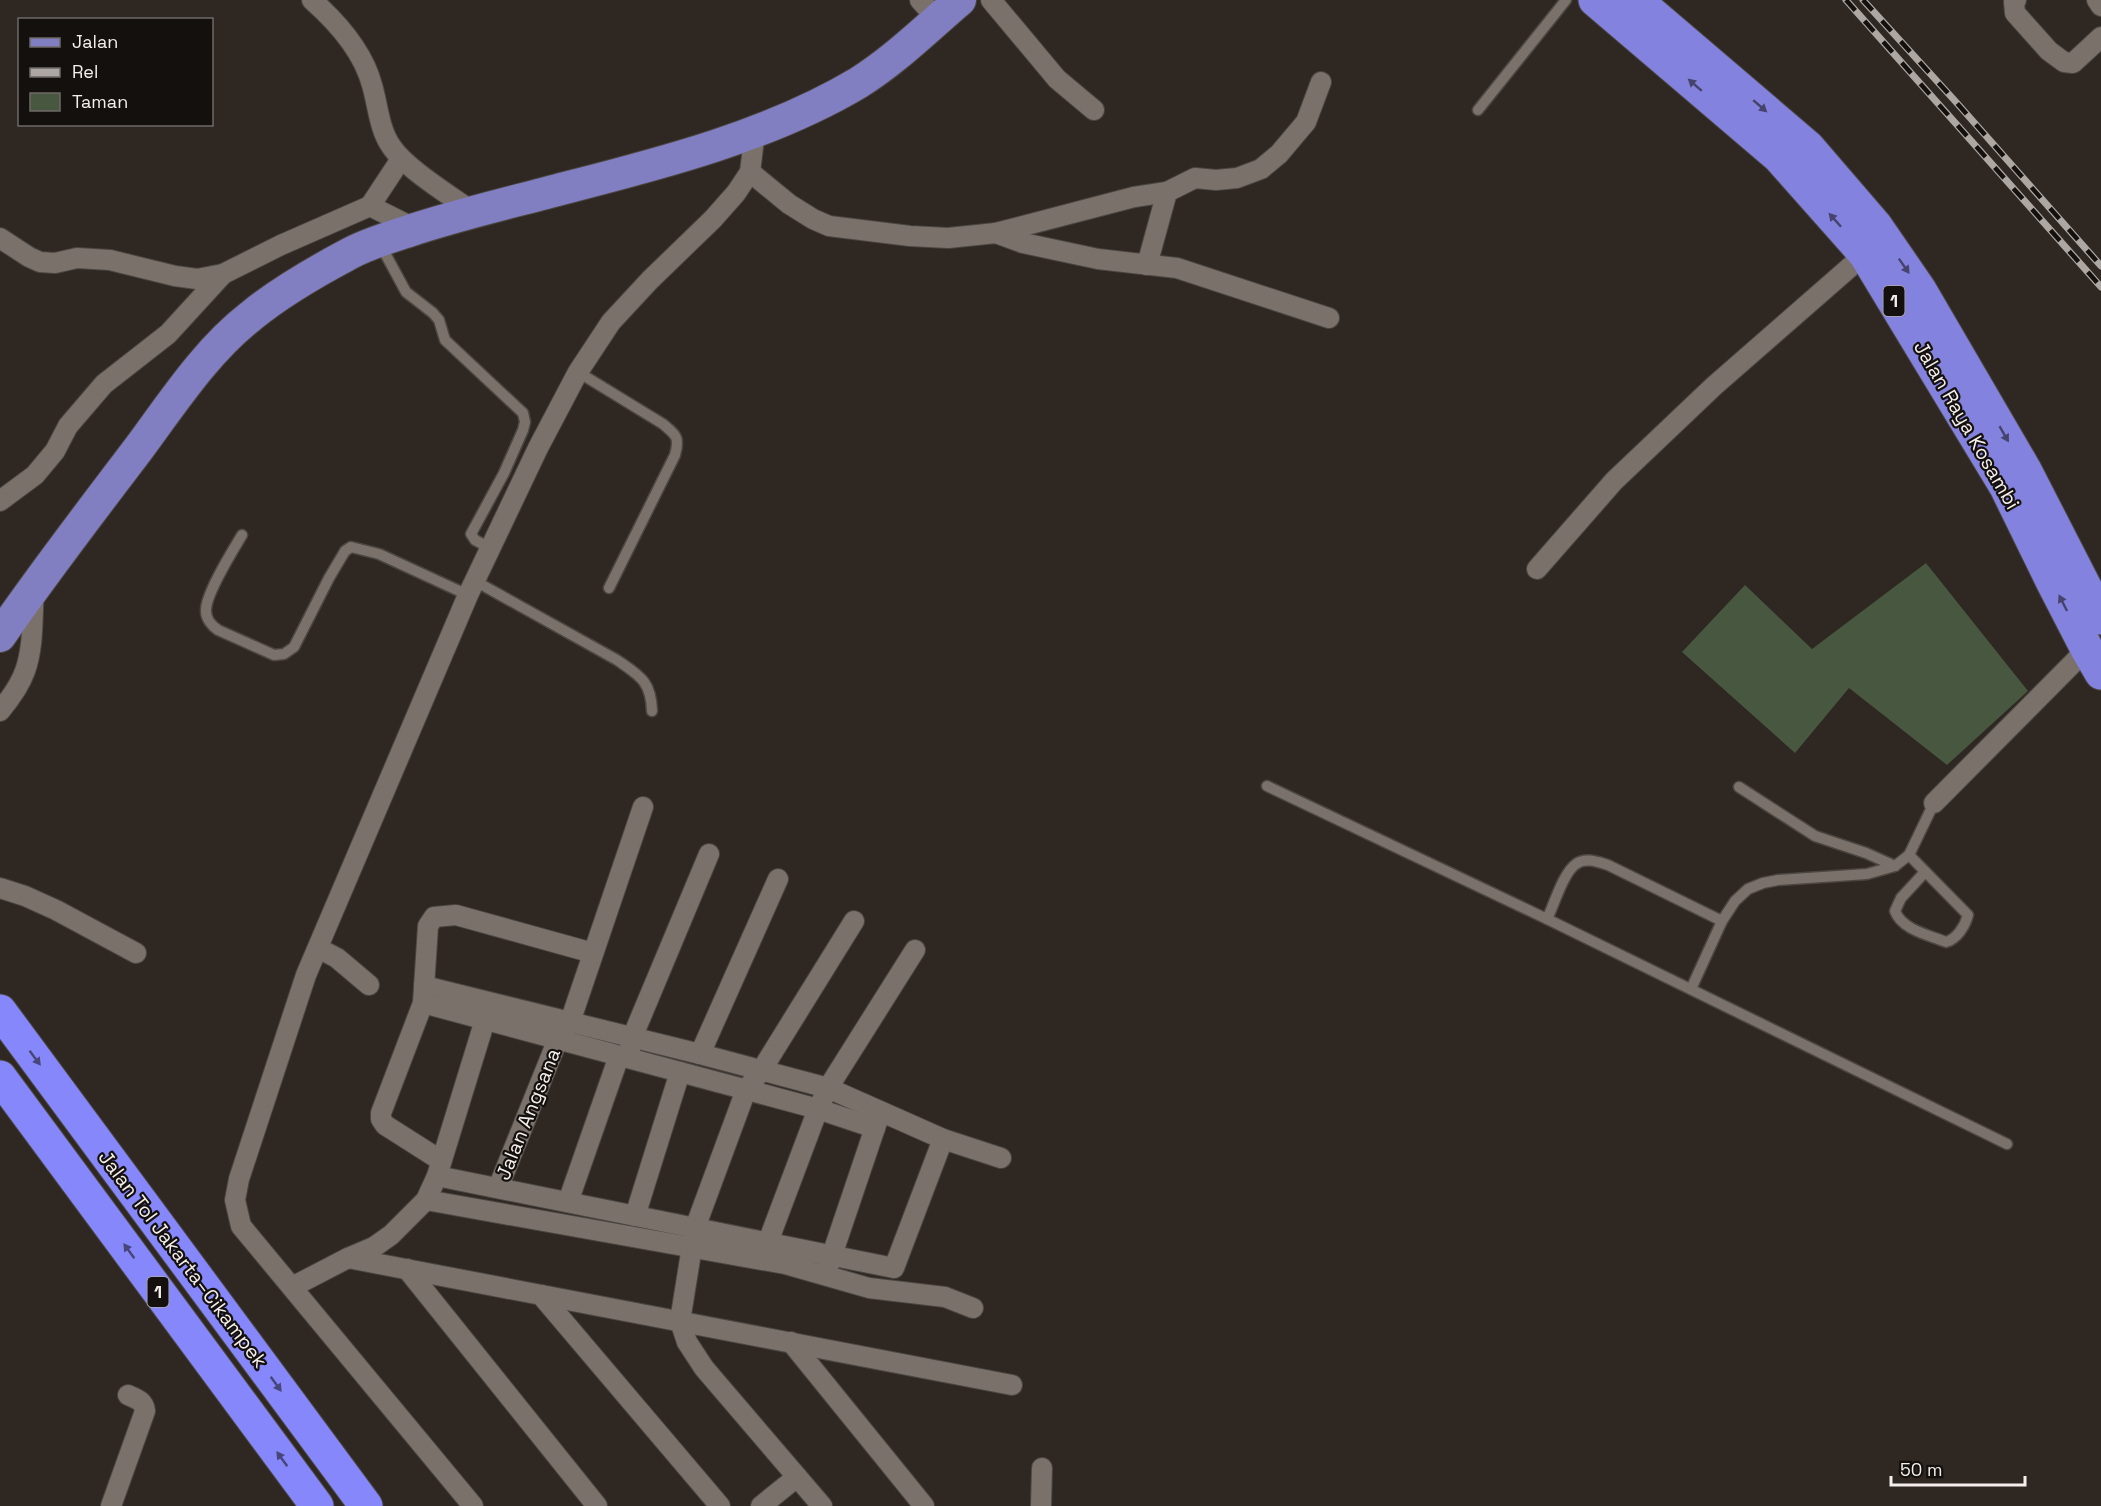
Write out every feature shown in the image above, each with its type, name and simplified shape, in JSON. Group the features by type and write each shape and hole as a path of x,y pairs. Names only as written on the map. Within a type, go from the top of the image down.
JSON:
{"highway":[{"name":"Jalan Raya Kosambi","path":"1595,0 1779,158 1865,254 2006,487 2094,661"},
{"name":"Jalan Raya Kosambi","path":"1636,0 1808,147 1876,226 1920,290 2025,470 2101,618"},
{"name":"Jalan Tol Jakarta–Cikampek","path":"0,1011 366,1506"},
{"name":"Jalan Tol Jakarta–Cikampek","path":"0,1077 317,1506"}],"main road":[{"path":"0,636 189,381 250,316 350,253 379,241 473,212 688,154 755,131 822,102 860,81 908,45 939,6"}],"street":[{"path":"312,0 352,43 372,82 382,125 390,145 401,159 473,212"},
{"path":"990,0 1056,80 1094,110"},
{"path":"2016,0 2014,2 2015,13 2049,51 2064,62 2073,63 2101,37"},
{"path":"2097,0 2101,6"},
{"path":"750,172 789,204 829,226 910,236 948,238 996,233 1134,197 1167,192 1195,178 1216,180 1237,178 1261,169 1279,154 1306,122 1321,82"},
{"path":"473,1506 241,1226 235,1200 239,1179 306,975 471,588 538,448 578,372 611,322 736,193 750,172 755,131"},
{"path":"0,238 40,262 55,263 77,258 110,260 197,279 223,274 281,244 370,206 401,159"},
{"path":"1147,265 1167,192"},
{"path":"370,206 416,229"},
{"path":"996,233 1044,248 1098,259 1176,268 1329,318"},
{"path":"1537,568 1614,481 1714,386 1865,254"},
{"path":"0,501 35,475 55,451 73,420 104,384 168,334 223,274"},
{"path":"0,711 12,696 25,670 31,640 34,588"},
{"path":"1934,802 2094,661"},
{"name":"Jalan Angsana","path":"498,1188 558,1039 570,1022 643,807"},
{"path":"568,1202 623,1057 709,854"},
{"path":"700,1054 778,879"},
{"path":"0,888 56,910 136,953"},
{"path":"593,953 456,915 434,917 428,926 424,995 381,1113 381,1119 385,1125 439,1168 498,1188 894,1268 943,1139"},
{"path":"822,1506 704,1368 687,1342 680,1321 695,1228 746,1090 761,1071 854,921"},
{"path":"318,948 338,958 369,985"},
{"path":"768,1242 828,1088 915,950"},
{"path":"424,995 485,1020 818,1109 878,1119 1001,1158"},
{"path":"424,995 570,1022 828,1088 878,1119"},
{"path":"292,1287 374,1247 391,1235 426,1200 439,1168 485,1020"},
{"path":"635,1216 680,1072"},
{"path":"825,1275 878,1119"},
{"path":"526,1218 532,1195"},
{"path":"426,1200 785,1264 869,1288 945,1297 973,1308"},
{"path":"348,1258 1012,1385"},
{"path":"407,1269 597,1506"},
{"path":"541,1295 720,1506"},
{"path":"791,1342 924,1506"},
{"path":"111,1506 145,1412 141,1401 128,1395"},
{"path":"1041,1506 1042,1468"},
{"path":"761,1506 797,1477"}],"lane":[{"path":"1478,110 1566,0"},
{"path":"379,241 406,292 439,320 444,340 523,413 525,422 523,430 504,473 471,534 477,541 490,548"},
{"path":"578,372 663,424 675,434 677,439 675,455 609,588"},
{"path":"242,535 211,592 206,611 211,625 218,630 274,655 284,654 294,647 329,578 345,551 351,547 379,554 471,588 617,660 647,683 651,695 652,711"},
{"path":"1267,786 1547,919 2007,1144"},
{"path":"1739,787 1815,836 1866,853 1895,866"},
{"path":"1691,989 1722,921 1735,901 1748,889 1763,882 1867,874 1895,866 1909,855 1934,802"},
{"path":"1909,855 1968,915 1951,941 1946,942 1906,926 1895,911 1897,905 1925,872"},
{"path":"1547,919 1568,874 1576,864 1593,860 1608,864 1722,921"}],"green space":[{"path":"1926,563 2028,691 1947,765 1849,688 1795,753 1682,652 1745,585 1812,649"}],"railway":[{"path":"1846,0 2101,287"},
{"path":"1863,0 2101,266"}]}
